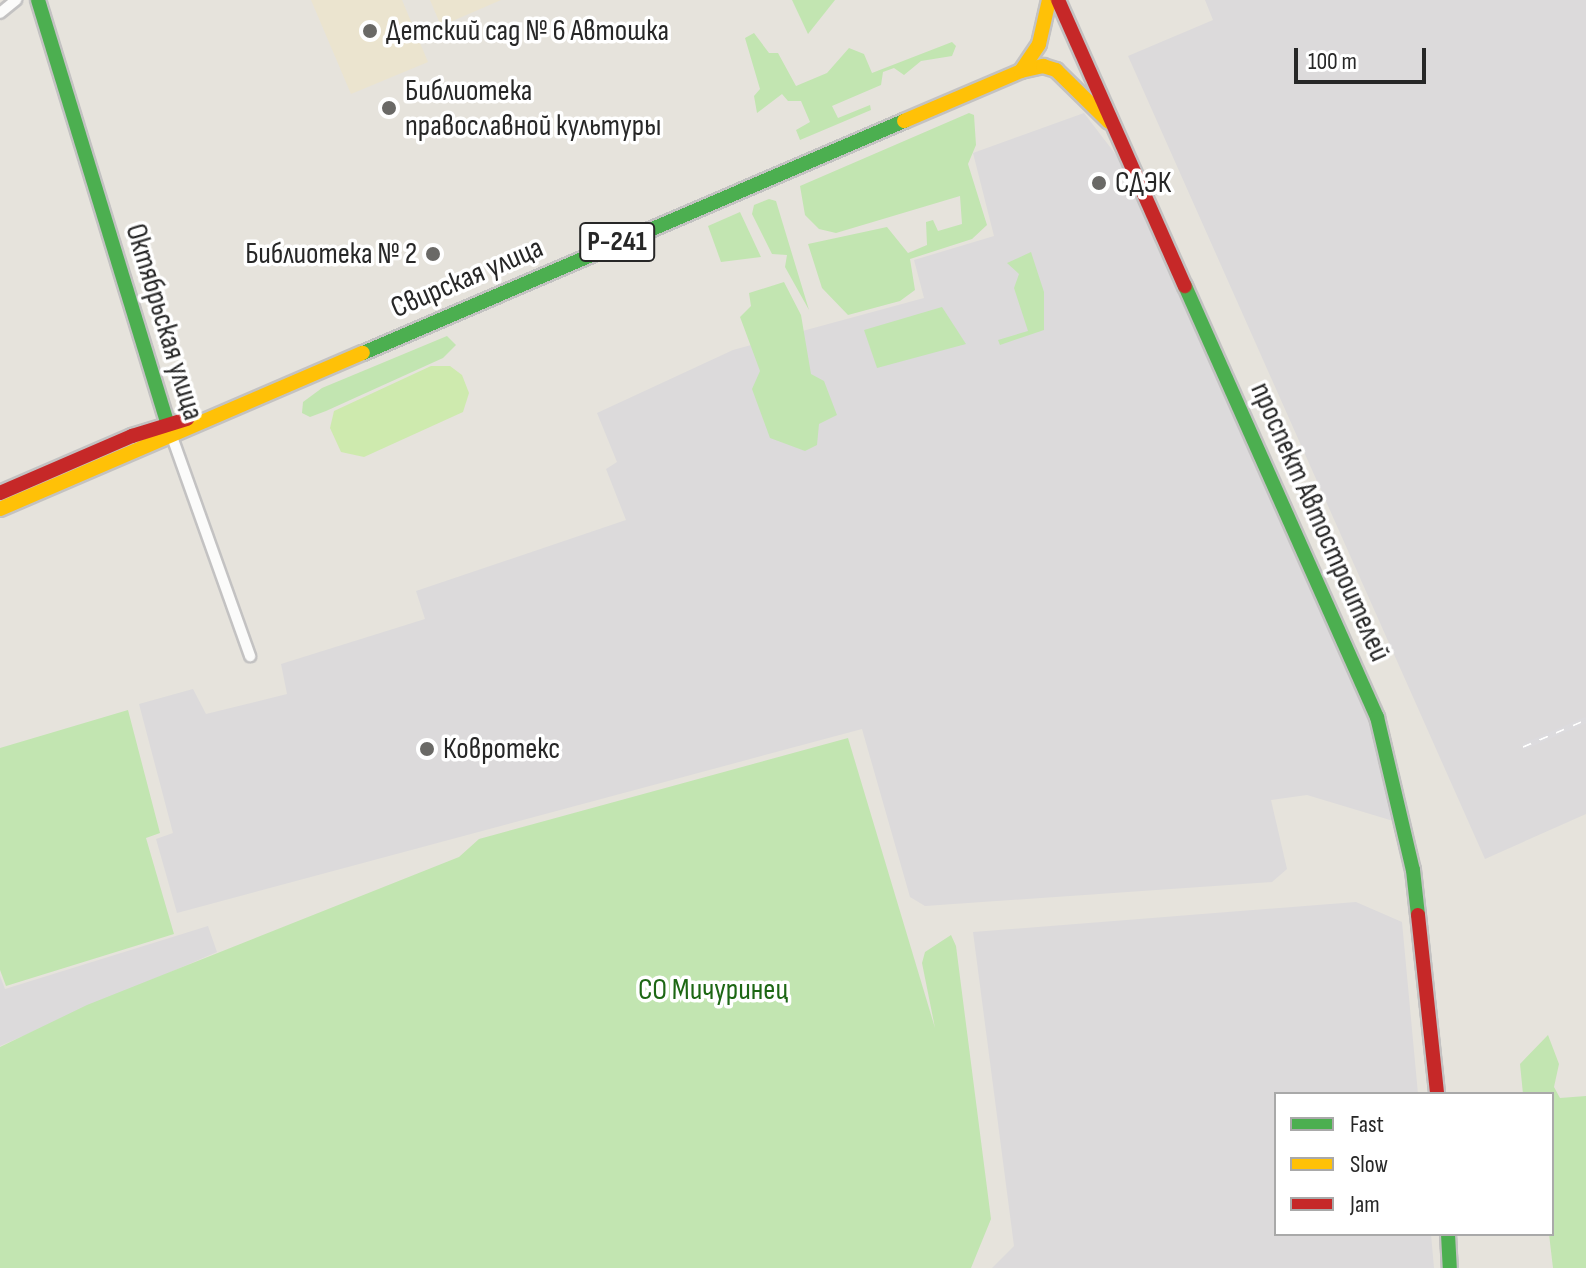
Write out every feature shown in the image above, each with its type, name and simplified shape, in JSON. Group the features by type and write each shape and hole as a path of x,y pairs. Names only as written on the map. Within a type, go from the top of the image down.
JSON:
{"main road":[{"name":"Октябрьская улица","path":"38,0 170,428"},
{"path":"1021,71 1043,34 1049,0"},
{"name":"проспект Автостроителей","path":"1058,0 1377,717 1413,870 1437,1092"},
{"name":"Свирская улица","path":"0,509 170,428 213,414 1021,71 1043,66 1056,70 1116,130"},
{"name":"Р-241","path":"0,493 132,436 170,428"},
{"path":"1448,1236 1450,1268"}],"street":[{"path":"0,13 16,0"},
{"name":"Октябрьская улица","path":"170,428 250,656"}],"shaded area":[{"name":"Детский сад № 6 Автошка","path":"311,0 402,0 428,62 351,94"},
{"path":"430,0 501,0 441,26"},
{"path":"1205,0 1586,0 1586,814 1485,859 1128,56 1213,20"},
{"path":"1084,113 1123,164 1368,708 1400,823 1307,795 1271,800 1287,869 1272,882 925,906 910,897 862,729 177,913 156,839 173,833 139,704 193,689 206,714 287,694 281,664 425,619 416,591 626,520 606,469 617,462 597,413 733,350 924,298 914,260 994,236 973,153"},
{"path":"1356,902 1402,922 1418,1092 1274,1092 1274,1236 1431,1236 1434,1268 992,1268 1014,1246 973,932"},
{"path":"208,926 217,952 0,1046 0,976 5,989"}],"green space":[{"path":"792,0 835,0 808,34"},
{"path":"754,33 769,53 778,53 796,86 827,73 849,48 864,54 872,73 952,42 956,46 952,56 921,61 904,75 894,68 883,72 881,85 832,106 838,118 870,105 871,110 800,140 796,130 810,122 801,101 788,101 782,94 757,113 754,96 760,89 745,38"},
{"path":"969,113 974,115 976,145 968,164 987,225 972,239 910,259 915,290 900,301 848,315 822,288 808,244 887,227 908,253 927,245 926,222 933,220 938,231 962,224 960,196 836,233 819,229 805,215 800,186"},
{"path":"769,199 776,201 809,310 785,267 787,255 772,254 752,214 754,205"},
{"path":"740,212 761,257 721,262 708,226"},
{"path":"1031,252 1044,292 1044,330 1000,345 998,340 1028,331 1014,288 1019,274 1007,263"},
{"path":"784,282 801,315 811,374 824,381 837,415 819,424 817,445 805,451 770,438 752,389 760,371 740,317 751,306 749,293"},
{"path":"942,307 966,344 877,368 864,330"},
{"path":"447,336 456,345 443,358 326,411 310,417 302,413 303,402 322,388"},
{"path":"431,366 450,366 462,375 469,393 463,412 364,457 341,452 330,428 334,411"},
{"path":"128,710 160,833 146,838 174,934 6,986 0,970 0,748"},
{"name":"СО Мичуринец","path":"848,738 935,1028 922,963 925,952 951,935 956,946 991,1219 971,1268 0,1268 0,1047 87,1005 459,857 479,839"},
{"path":"1548,1035 1559,1064 1554,1087 1560,1098 1586,1096 1586,1268 1553,1268 1549,1236 1554,1236 1554,1092 1523,1092 1520,1064"}],"railway":[{"path":"1523,747 1586,720"}],"traffic: fast":[{"path":"38,0 170,431"},
{"path":"363,353 904,121"},
{"path":"1185,286 1377,717 1413,870 1418,915"},
{"path":"1448,1236 1450,1268"}],"traffic: slow":[{"path":"904,121 1021,71 1039,44 1049,0"},
{"path":"1021,71 1043,66 1056,70 1109,122"},
{"path":"0,509 363,353"}],"traffic: jam":[{"path":"1058,0 1185,286"},
{"path":"0,493 132,436 187,419"},
{"path":"1418,915 1437,1092"}],"place":[{"name":"Детский сад № 6 Автошка","path":"370,31"},
{"name":"Библиотека православной культуры","path":"389,108"},
{"name":"СДЭК","path":"1099,183"},
{"name":"Библиотека № 2","path":"433,254"},
{"name":"Ковротекс","path":"427,749"}]}
